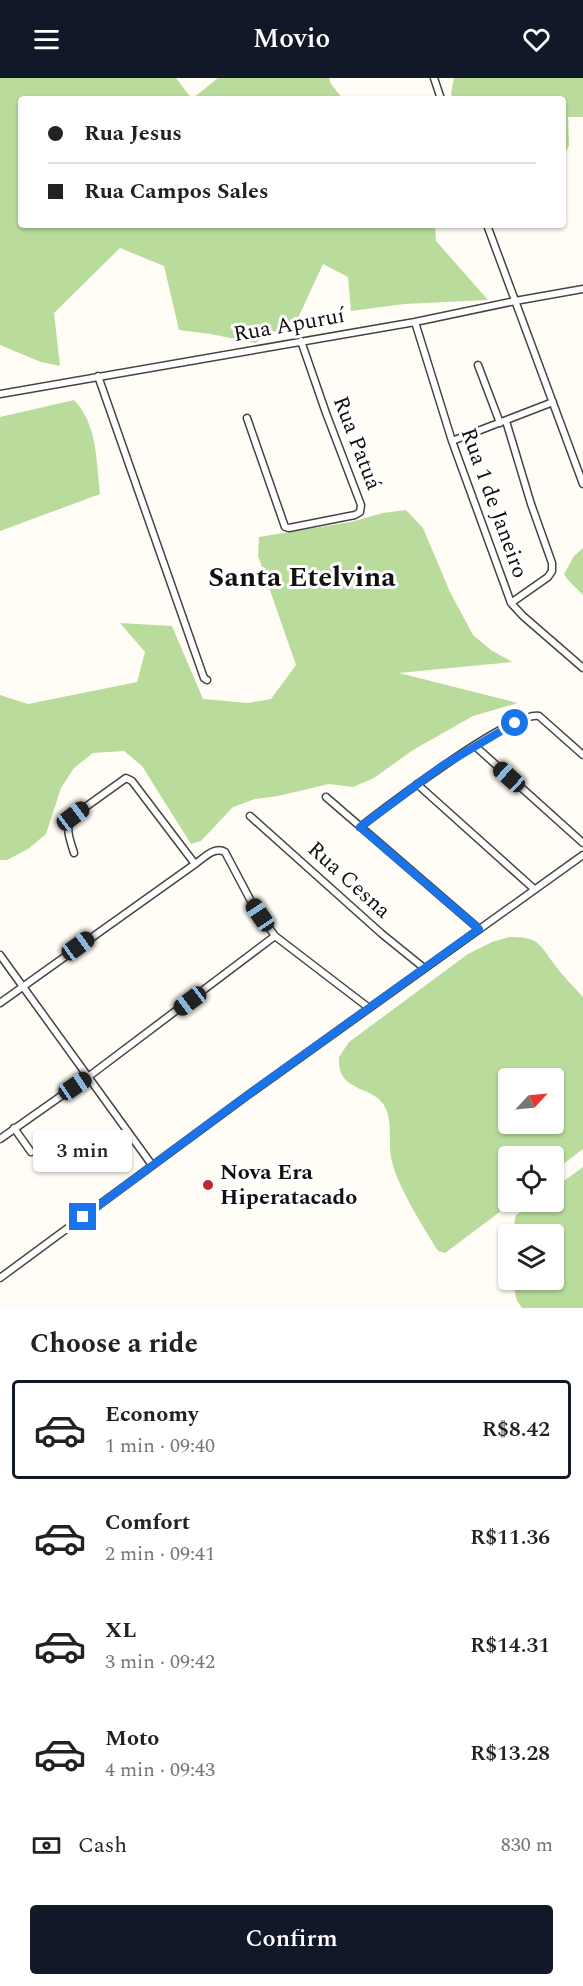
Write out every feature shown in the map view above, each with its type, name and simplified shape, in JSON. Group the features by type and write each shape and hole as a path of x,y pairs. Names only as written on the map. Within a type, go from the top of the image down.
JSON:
{"street":[{"path":"434,78 440,96"},
{"path":"488,228 583,484"},
{"name":"Rua Apuruí","path":"0,394 415,322 583,289"},
{"name":"Rua 1 de Janeiro","path":"415,322 452,441 511,603 583,668"},
{"name":"Rua Patuá","path":"247,418 285,527 340,518 360,512 362,505 301,341"},
{"path":"478,365 503,422 552,563 552,571 548,577 511,603"},
{"path":"98,376 204,678 207,680"},
{"path":"452,441 554,402"},
{"path":"360,827 417,784 475,746 534,714 583,755"},
{"path":"475,746 583,843"},
{"path":"74,853 68,822 82,809 126,778 132,781 195,864"},
{"path":"417,784 533,888"},
{"path":"326,797 479,929"},
{"name":"Rua Cesna","path":"250,816 382,934 424,968"},
{"path":"0,1003 215,850 225,852 253,904 275,936 369,1008"},
{"path":"0,1278 533,888 583,855"},
{"path":"0,1139 88,1077 275,936"},
{"path":"0,955 152,1165"},
{"path":"14,1128 31,1152"}],"green space":[{"path":"0,78 176,78 190,96 18,96 18,228 435,228 436,241 488,300 404,304 351,311 348,277 323,264 298,318 255,343 179,330 164,266 120,248 54,313 60,366 41,362 0,345"},
{"path":"218,78 329,78 341,96 196,96"},
{"path":"454,78 583,78 583,117 568,117 569,145 566,152 566,96 452,96"},
{"path":"74,400 82,410 92,432 100,494 0,531 0,417"},
{"path":"406,510 423,528 450,592 473,635 491,650 512,662 399,673 518,703 473,716 413,750 374,778 353,787 329,784 255,799 233,807 201,841 191,844 142,766 124,751 93,753 74,768 61,788 46,834 28,849 7,860 0,860 0,695 28,704 137,682 145,652 120,623 172,626 203,699 248,703 271,699 296,665 258,556 259,537 351,522 383,513"},
{"path":"583,548 583,595 564,574 574,556"},
{"path":"509,937 532,940 544,950 583,997 583,1149 564,1163 564,1146 498,1146 500,1212 445,1253 438,1251 398,1179 391,1157 389,1119 385,1107 376,1097 346,1080 340,1071 339,1057 349,1042 468,954 492,942"},
{"path":"583,1167 583,1308 522,1308 517,1301 514,1290 564,1290 564,1224 514,1224 516,1215 520,1212 564,1212 564,1181"}],"place":[{"name":"Nova Era Hiperatacado","path":"208,1185"}],"district":[{"name":"Santa Etelvina","path":"302,577"}],"route":[{"path":"83,1217 238,1102 479,929 360,827 442,766 515,723"}]}
